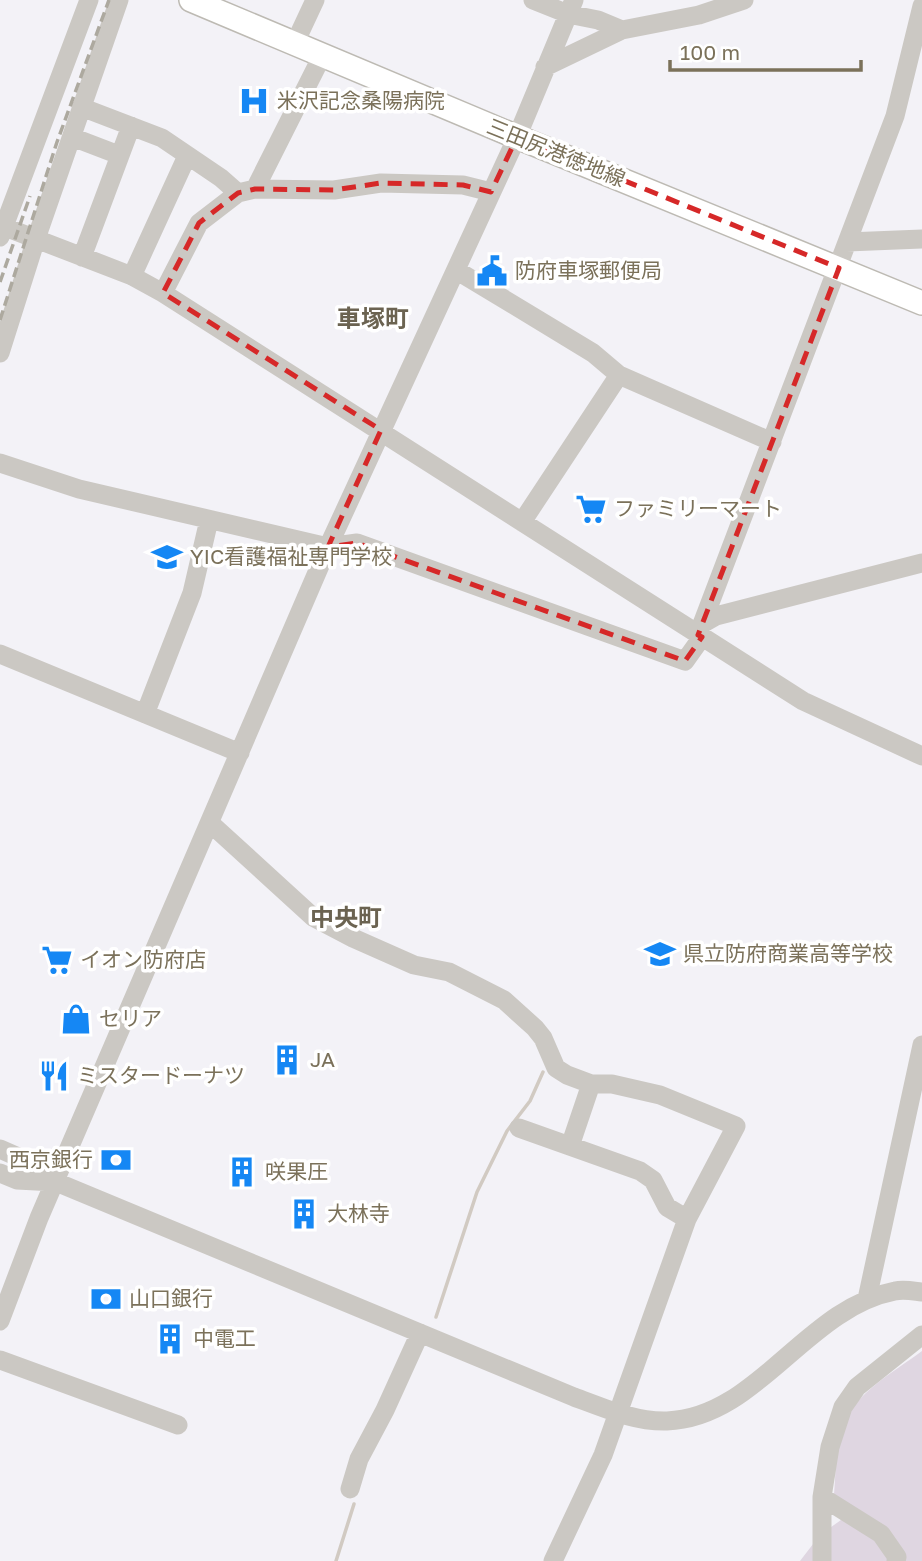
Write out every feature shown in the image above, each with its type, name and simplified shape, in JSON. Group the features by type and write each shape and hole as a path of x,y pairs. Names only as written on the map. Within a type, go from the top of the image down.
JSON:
{"main road":[{"name":"三田尻港徳地線","path":"191,0 294,45 922,303"}],"street":[{"path":"89,0 1,230 36,239 132,276 163,293 522,522 700,631 803,701 922,756"},
{"path":"0,354 36,239 119,0"},
{"path":"294,45 315,0"},
{"path":"533,0 571,7 622,30"},
{"path":"545,67 622,30 699,15 744,0"},
{"path":"0,463 79,489 328,547 357,543 685,661 700,631 895,116 922,6"},
{"path":"0,1321 39,1218 328,547 517,137 571,7"},
{"path":"163,293 199,223 247,191 322,56"},
{"path":"81,107 162,138 221,178 247,191 334,190 381,183 463,185 491,192"},
{"path":"82,257 131,126"},
{"path":"72,137 119,155"},
{"path":"132,276 187,156"},
{"path":"847,242 922,239"},
{"path":"456,270 593,353 619,375 772,442"},
{"path":"522,522 619,375"},
{"path":"145,714 192,593 209,520"},
{"path":"700,631 716,616 922,563"},
{"path":"0,654 240,753"},
{"path":"210,823 313,917 414,965 449,972 504,1000 543,1038 556,1068 591,1084 612,1084 660,1095 736,1126 687,1219 603,1455 553,1561"},
{"path":"867,1299 922,1045"},
{"path":"570,1146 591,1084"},
{"path":"519,1128 640,1171 653,1181 667,1207 687,1219"},
{"path":"0,1149 25,1160 56,1182 204,1245 617,1412 650,1420 666,1421 702,1414 730,1401 832,1318 867,1299 898,1290 922,1292"},
{"path":"0,1173 17,1180 56,1182"},
{"path":"350,1489 359,1459 420,1333"},
{"path":"822,1561 822,1497 830,1447 843,1407 856,1387 922,1335"},
{"path":"0,1360 178,1425"},
{"path":"822,1497 881,1534 897,1557 896,1561"}],"highlighted area":[{"path":"517,137 839,268 698,635 702,637 685,661 357,543 328,547 381,430 163,293 199,223 238,193 255,189 334,190 381,183 463,185 491,192"}],"shaded area":[{"path":"922,1351 922,1561 800,1561 820,1535 855,1510 834,1495 838,1445 846,1417 854,1405 875,1385"}],"waterway":[{"path":"436,1317 477,1192 507,1131 530,1101 543,1072"},
{"path":"336,1561 354,1504"}],"railway":[{"path":"0,320 57,142 109,0"},
{"path":"0,282 30,196"}],"place":[{"name":"米沢記念桑陽病院","path":"254,101"},
{"name":"防府車塚郵便局","path":"492,271"},
{"name":"ファミリーマート","path":"591,509"},
{"name":"YIC看護福祉専門学校","path":"167,557"},
{"name":"県立防府商業高等学校","path":"660,954"},
{"name":"イオン防府店","path":"57,960"},
{"name":"セリア","path":"76,1019"},
{"name":"JA","path":"287,1060"},
{"name":"ミスタードーナツ","path":"54,1076"},
{"name":"西京銀行","path":"116,1160"},
{"name":"咲果圧","path":"242,1172"},
{"name":"大林寺","path":"304,1214"},
{"name":"山口銀行","path":"106,1299"},
{"name":"中電工","path":"170,1339"}],"district":[{"name":"車塚町","path":"373,319"},
{"name":"中央町","path":"346,918"}]}
